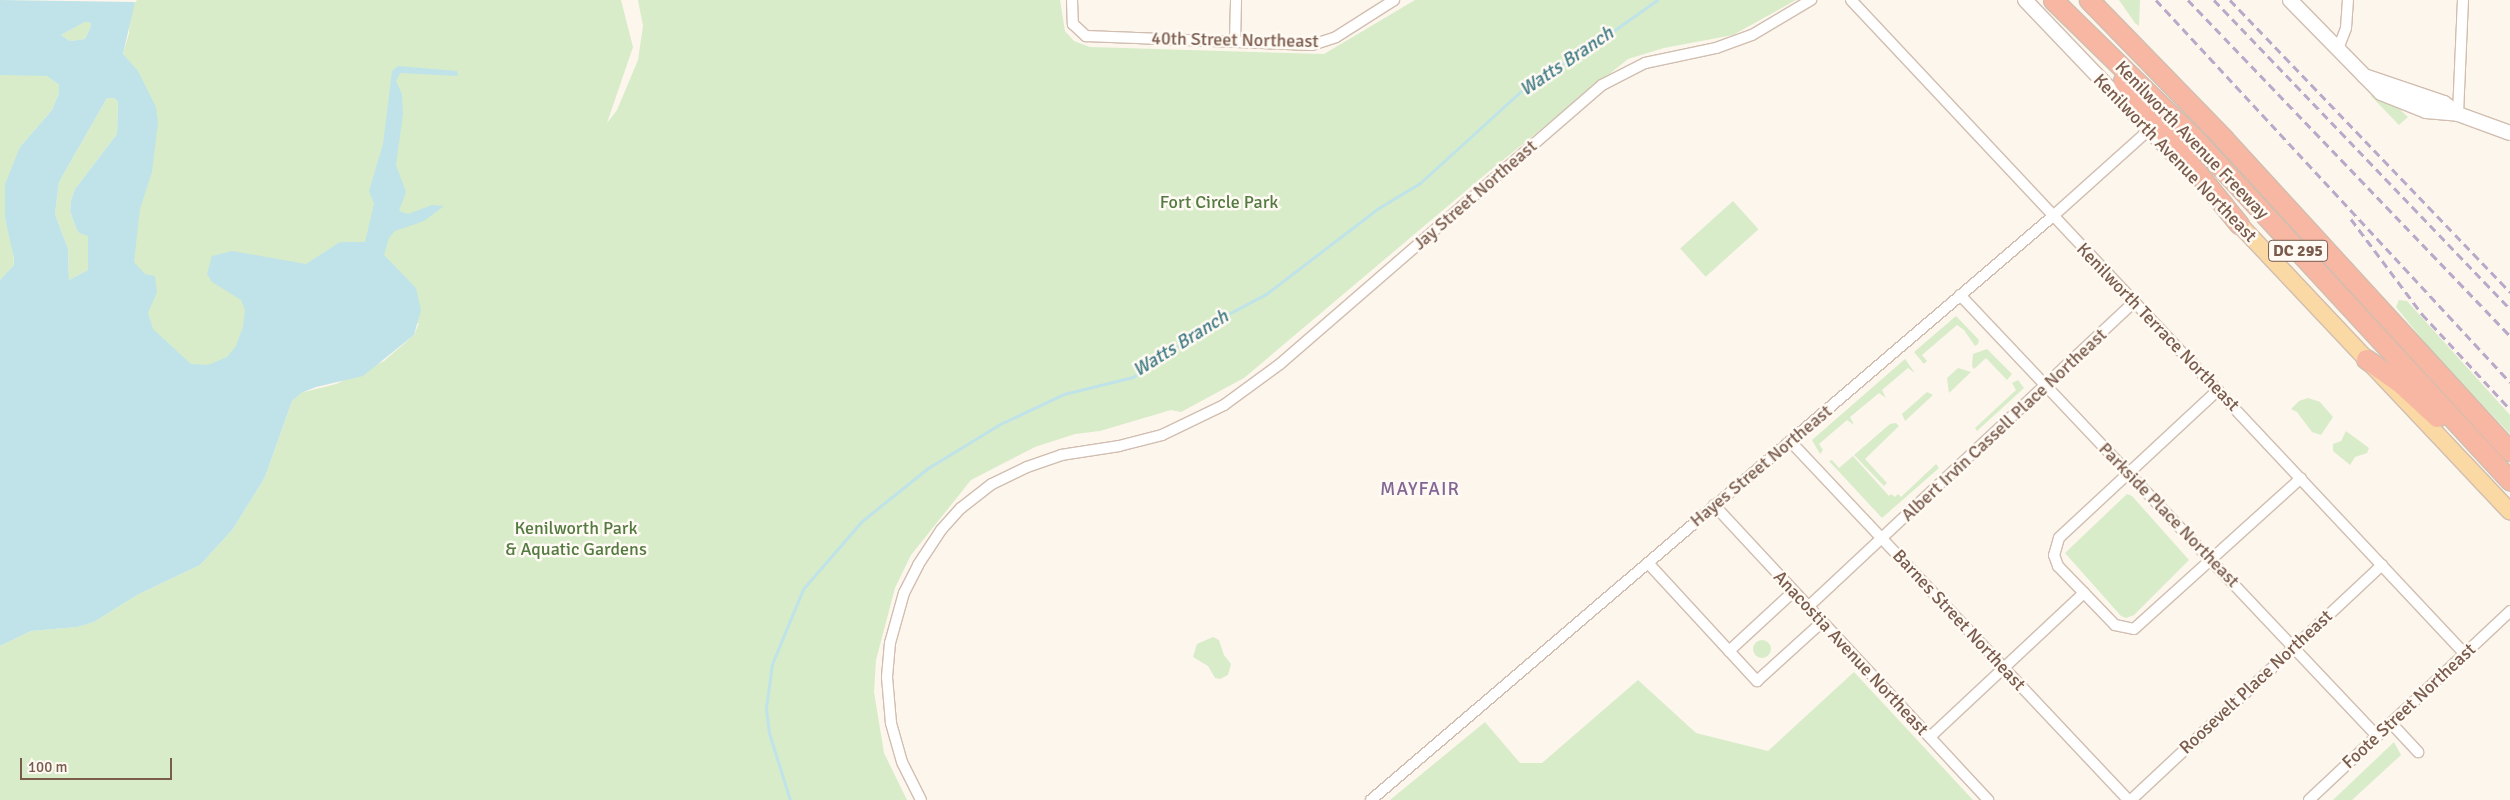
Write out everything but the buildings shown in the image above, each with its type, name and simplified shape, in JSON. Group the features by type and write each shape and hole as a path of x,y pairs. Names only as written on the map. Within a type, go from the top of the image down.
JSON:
{"highway":[{"name":"Kenilworth Avenue Freeway","path":"2054,0 2194,138 2510,482"},
{"name":"Kenilworth Avenue Freeway","path":"2089,0 2144,55 2510,452"},
{"path":"2100,0 2144,55"},
{"path":"2081,26 2239,224"},
{"path":"2366,360 2398,381 2510,482"}],"main road":[{"name":"Kenilworth Avenue Northeast","path":"2026,0 2510,512"},
{"path":"2290,0 2372,86 2394,99 2442,115 2458,114 2510,133"}],"street":[{"name":"40th Street Northeast","path":"1072,0 1072,20 1075,29 1083,35 1093,37 1234,42 1324,42 1394,0"},
{"path":"1234,42 1236,0"},
{"name":"Jay Street Northeast","path":"921,800 907,774 895,741 888,699 888,668 893,628 904,593 929,547 962,508 1014,472 1061,455 1119,446 1162,435 1209,413 1260,381 1607,82 1644,63 1716,48 1752,36 1811,0"},
{"name":"Kenilworth Terrace Northeast","path":"1851,0 2133,303 2218,390 2465,654"},
{"path":"2338,50 2346,28 2348,0"},
{"path":"2458,114 2463,0"},
{"name":"Hayes Street Northeast","path":"1371,800 2053,216 2149,130"},
{"name":"Parkside Place Northeast","path":"1960,294 2377,736"},
{"name":"Albert Irvin Cassell Place Northeast","path":"1808,607 2133,303"},
{"path":"2218,390 2056,543 2054,555 2058,566 2115,625 2134,629 2301,478"},
{"name":"Barnes Street Northeast","path":"1790,441 2130,800"},
{"name":"Anacostia Avenue Northeast","path":"1714,506 1988,800"},
{"path":"1648,563 1757,681 1822,622"},
{"name":"Roosevelt Place Northeast","path":"2130,800 2382,565"},
{"path":"1729,651 1794,592"},
{"path":"1930,737 2084,593"},
{"name":"Foote Street Northeast","path":"2309,800 2510,611"},
{"path":"2391,723 2418,752"}],"green space":[{"name":"Kenilworth Park & Aquatic Gardens","path":"137,0 621,0 633,47 607,123 617,110 638,60 643,26 638,0 1060,0 1065,31 1074,41 1090,47 1324,54 1415,0 1796,0 1733,35 1664,48 1628,59 1487,173 1244,378 1181,412 1171,410 1100,431 1075,434 1035,447 971,480 911,555 895,588 876,660 874,692 884,753 907,800 0,800 0,646 31,631 76,627 94,622 137,595 200,565 233,529 265,477 292,401 300,393 336,384 384,361 414,335 419,323 166,389 132,291 123,54 129,33 130,9"},
{"path":"2119,0 2140,0 2139,26 2135,23"},
{"path":"85,22 90,22 91,26 85,39 70,41 61,35"},
{"path":"0,75 47,76 59,85 59,93 52,110 20,147 5,218 13,246 14,265 0,280"},
{"path":"2372,94 2396,106 2408,117 2399,125 2371,96"},
{"path":"107,98 114,98 118,102 117,134 75,189 71,201 70,211 76,228 79,233 88,235 88,270 69,280 68,249 55,214 59,182"},
{"path":"1733,201 1758,229 1706,277 1680,249"},
{"path":"2399,300 2407,301 2510,415 2510,434 2430,349 2396,307"},
{"path":"1956,316 1979,340 1978,344 1975,346 1964,330 1957,325 1922,355 1927,361 1924,364 1914,352"},
{"path":"1987,349 2012,374 2007,380 1986,358 1974,369 1972,366 1973,354"},
{"path":"1905,359 1915,373 1908,368 1882,390 1886,398 1879,393 1850,417 1854,425 1847,420 1819,444 1823,450 1820,454 1812,440"},
{"path":"1958,368 1971,372 1949,393 1947,378"},
{"path":"2018,380 2024,388 1977,431 1975,428 2016,390 2012,383"},
{"path":"1927,392 1933,395 1905,421 1902,414"},
{"path":"2308,398 2320,402 2333,417 2321,435 2312,432 2297,412 2291,409 2299,401"},
{"path":"1896,423 1899,426 1865,459 1887,483 1884,486 1854,455 1890,424"},
{"path":"2346,431 2369,448 2367,453 2355,457 2350,465 2333,451 2333,444 2341,441"},
{"path":"1853,456 1889,496 1891,494 1895,497 1898,494 1901,497 1936,464 1939,468 1882,518 1829,461 1832,460 1839,468"},
{"path":"2127,494 2132,496 2189,560 2134,615 2126,618 2121,616 2065,553"},
{"path":"1213,637 1219,640 1224,655 1231,664 1228,675 1220,679 1215,678 1208,666 1193,657 1197,644"},
{"path":"1762,640 1768,643 1771,649 1768,655 1762,658 1756,655 1753,649 1756,643"},
{"path":"1854,672 1973,800 1390,800 1485,722 1520,763 1542,763 1638,680 1696,733 1768,751"},
{"path":"2394,742 2401,755 2352,800 2333,800"}],"water":[{"path":"0,0 135,2 123,54 138,71 156,107 158,123 152,172 140,209 134,262 145,274 155,276 157,292 148,313 153,329 191,364 208,365 227,357 236,346 243,327 245,310 241,300 212,282 207,274 212,256 232,251 306,264 340,242 365,242 374,204 369,191 383,144 392,71 398,66 457,71 458,76 400,73 396,81 402,94 403,114 396,165 406,192 399,211 408,214 432,205 444,206 424,221 395,231 389,238 384,255 416,288 421,310 414,335 363,376 316,387 301,393 292,401 265,477 233,529 200,565 137,595 94,622 77,627 31,631 0,646 0,280 14,265 5,218 5,184 20,147 52,110 59,93 59,85 47,76 0,75","holes":["85,22 90,22 91,26 85,39 70,41 61,35","107,98 114,98 118,102 117,134 75,189 71,201 70,211 76,228 79,233 88,236 88,270 69,280 68,249 55,214 59,182"]}],"waterway":[{"name":"Watts Branch","path":"790,800 769,733 766,708 772,664 803,589 862,521 928,468 1000,424 1064,394 1133,377 1211,323 1266,294 1377,209 1420,183 1530,83 1588,49 1657,0"}],"railway":[{"path":"2156,0 2510,382"},
{"path":"2188,0 2510,336"},
{"path":"2214,0 2510,309"},
{"path":"2230,0 2510,292"},
{"path":"2351,219 2422,314 2510,409"}],"district":[{"name":"MAYFAIR","path":"1420,490"}],"park label":[{"name":"Fort Circle Park","path":"1219,202"}]}
